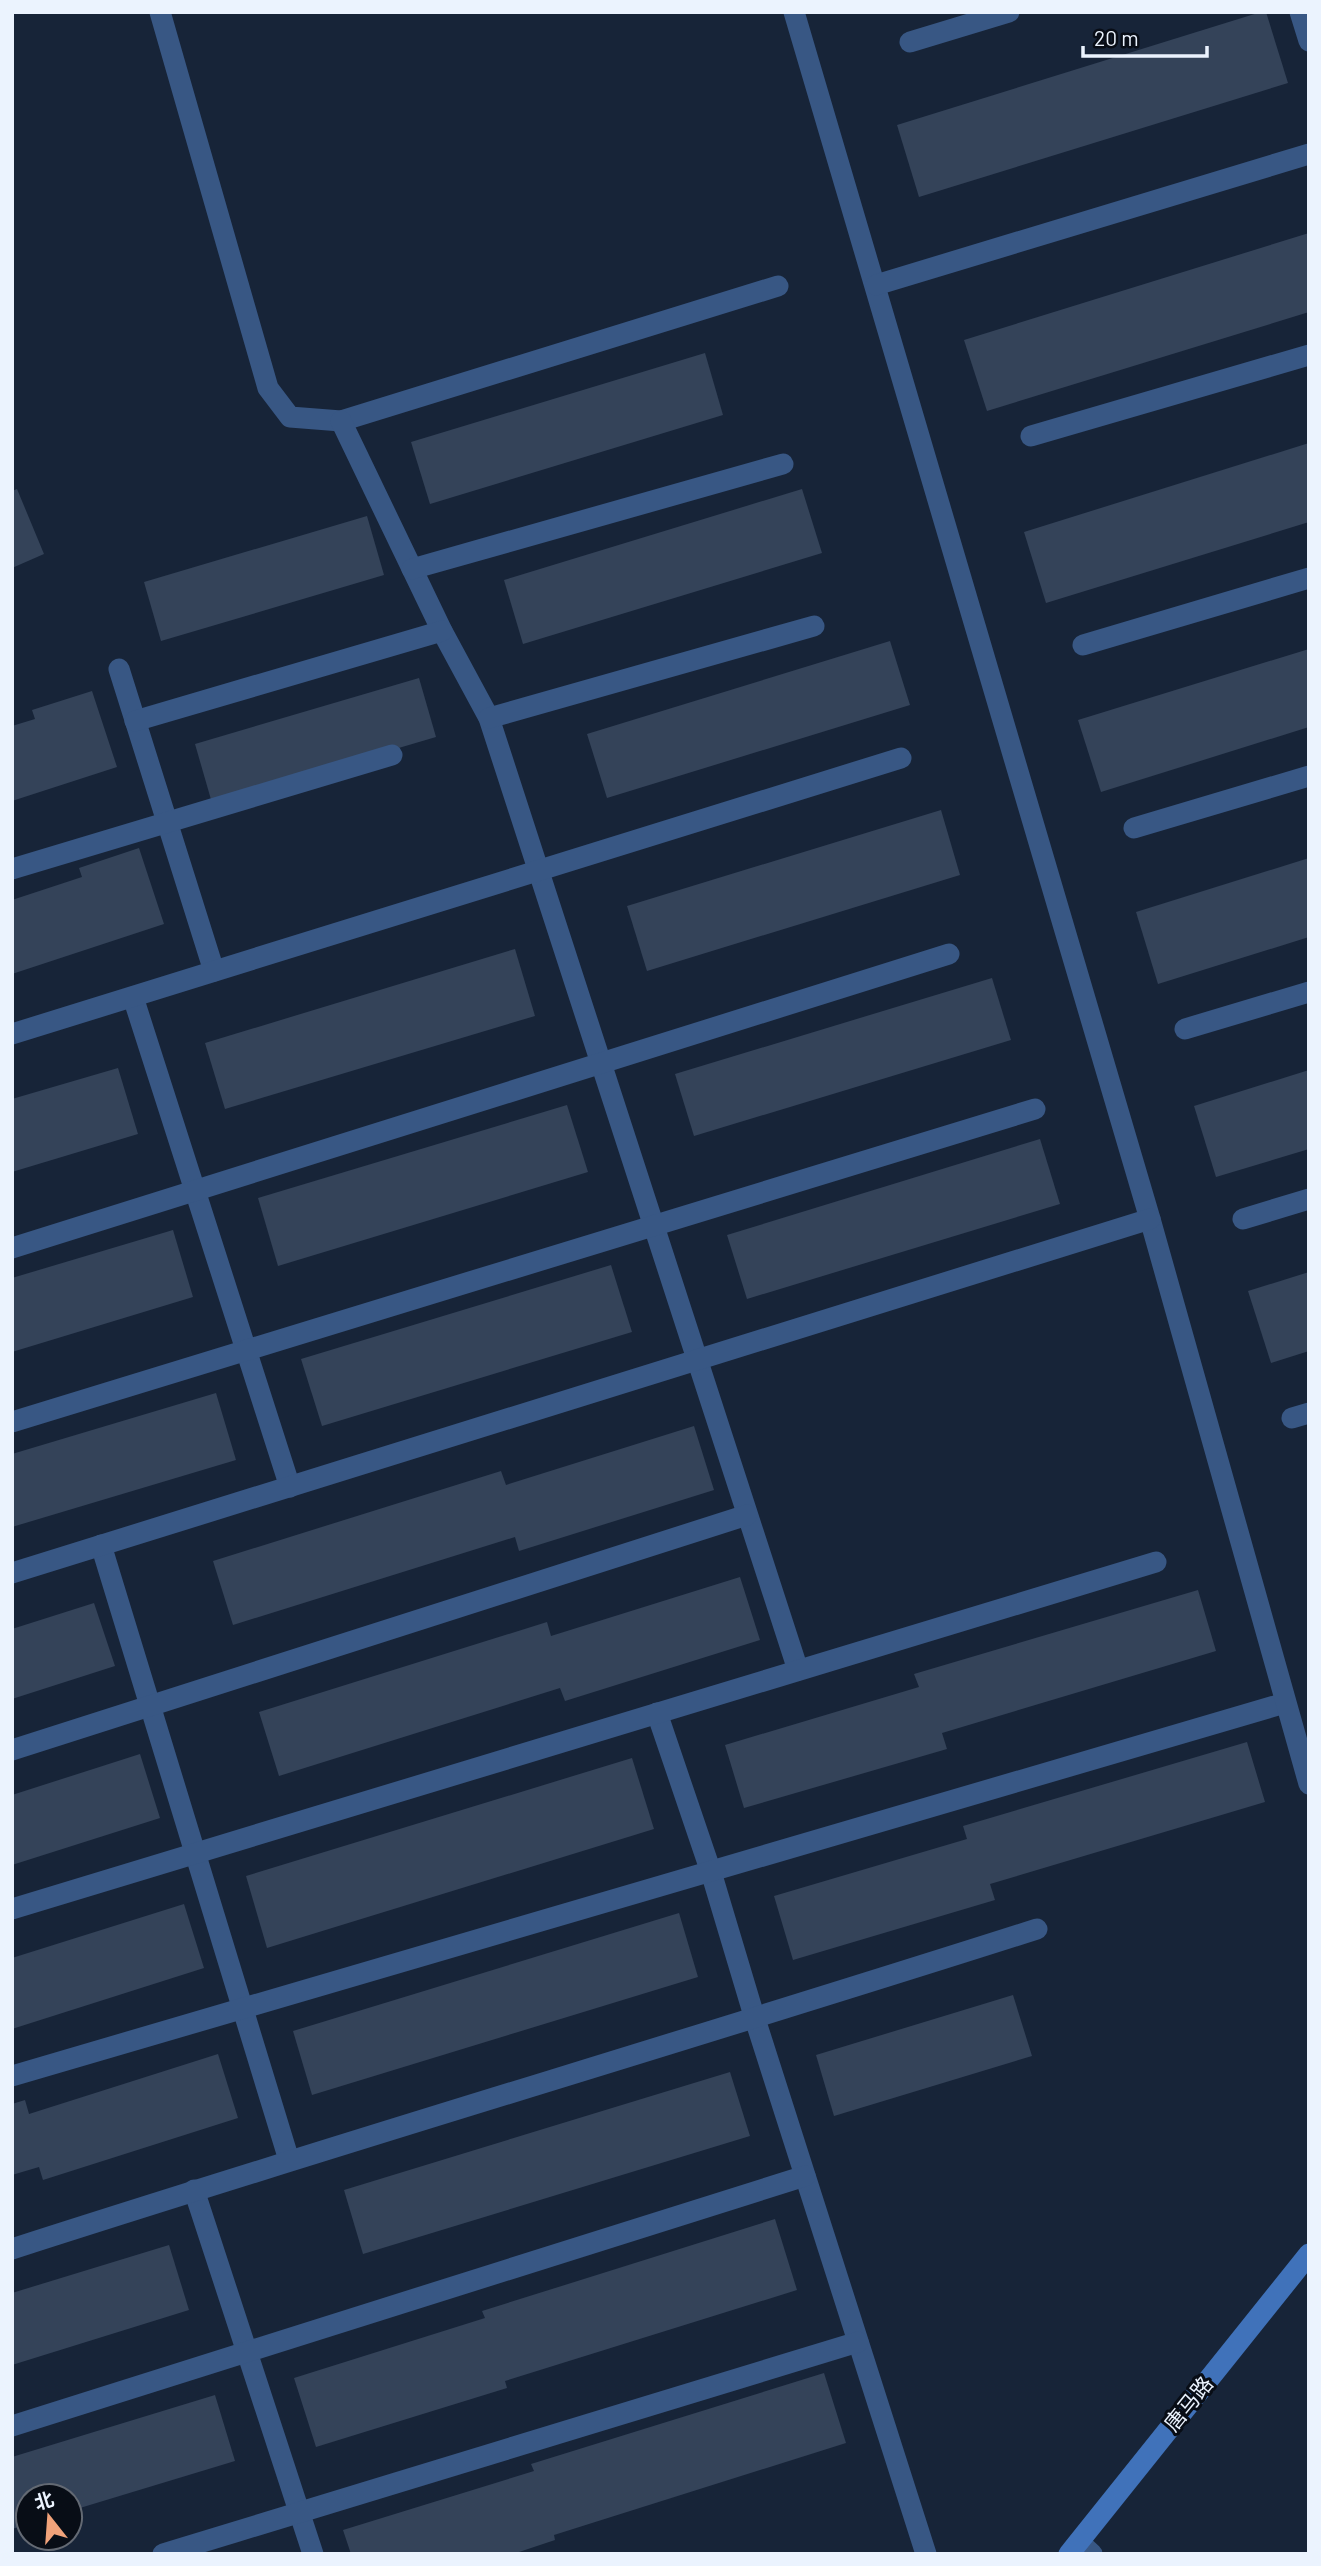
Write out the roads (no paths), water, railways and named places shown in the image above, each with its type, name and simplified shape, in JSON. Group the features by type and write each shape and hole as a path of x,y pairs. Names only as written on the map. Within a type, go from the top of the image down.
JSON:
{"main road":[{"name":"唐马路","path":"1080,2550 1309,2254"}],"street":[{"path":"160,12 268,388 290,417 341,421 778,286"},
{"path":"794,12 1150,1219 1309,1784"},
{"path":"910,42 1009,12"},
{"path":"1300,12 1309,41"},
{"path":"876,285 1309,154"},
{"path":"1031,436 1309,355"},
{"path":"341,421 442,631 489,718 599,1064 798,1670"},
{"path":"412,569 783,464"},
{"path":"1083,645 1309,578"},
{"path":"489,718 814,626"},
{"path":"135,721 442,631"},
{"path":"119,669 214,971"},
{"path":"12,869 392,755"},
{"path":"12,1034 901,758"},
{"path":"1134,828 1309,776"},
{"path":"12,1248 949,954"},
{"path":"1185,1028 1309,992"},
{"path":"133,997 290,1486"},
{"path":"12,1422 1035,1109"},
{"path":"1243,1219 1309,1199"},
{"path":"12,1573 1150,1219"},
{"path":"12,1750 747,1515"},
{"path":"100,1545 289,2160"},
{"path":"12,1909 1156,1562"},
{"path":"12,2076 1285,1703"},
{"path":"657,1713 711,1872 755,2019 926,2554"},
{"path":"12,2249 289,2160 755,2019 1037,1929"},
{"path":"12,2426 806,2176"},
{"path":"194,2190 313,2554"},
{"path":"163,2554 858,2342"}]}
